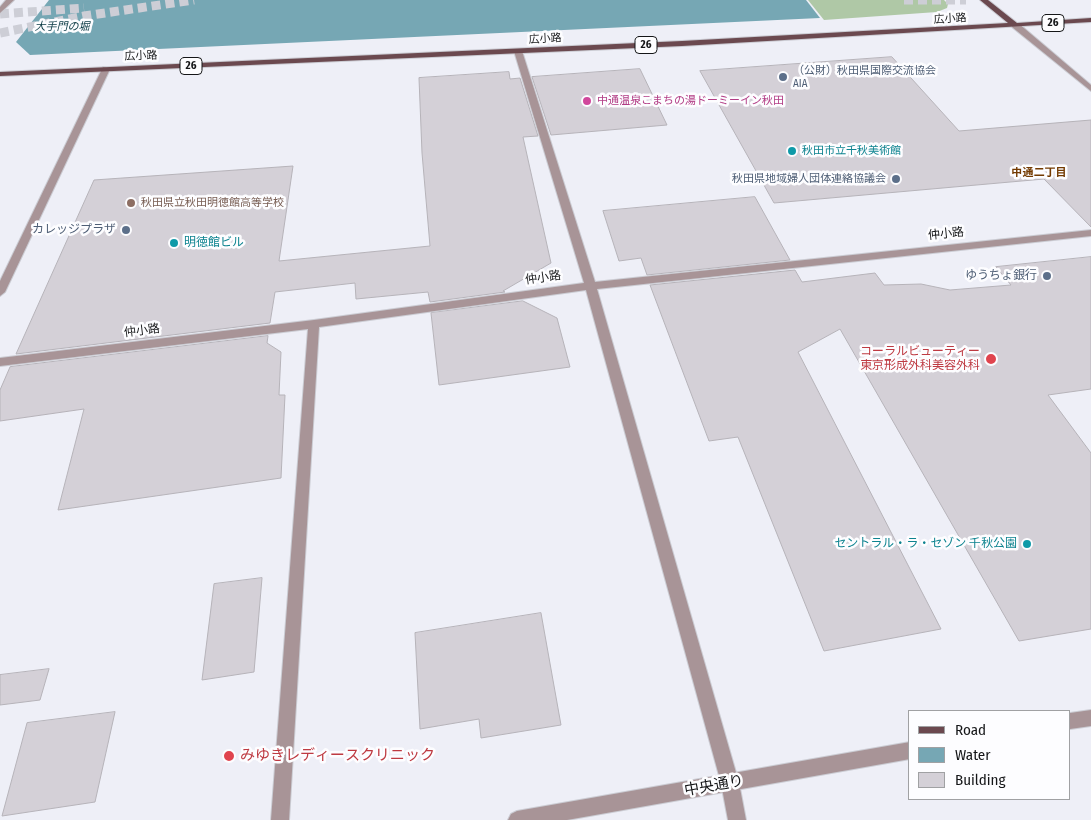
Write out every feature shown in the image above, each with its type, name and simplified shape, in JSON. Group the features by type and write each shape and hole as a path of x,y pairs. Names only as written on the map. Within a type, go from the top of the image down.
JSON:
{"main road":[{"path":"984,0 1015,25"},
{"name":"広小路","path":"0,74 886,34 1091,20"}],"street":[{"path":"0,11 10,0"},
{"path":"1015,25 1091,89"},
{"path":"518,51 590,286 730,783 737,820"},
{"path":"0,292 106,69"},
{"name":"仲小路","path":"0,362 314,324 590,286 1091,233"},
{"path":"280,820 314,324"},
{"path":"1071,721 1091,718"},
{"name":"中央通り","path":"517,820 908,750"}],"green space":[{"path":"808,0 944,0 948,4 947,8 937,12 824,20"}],"water":[{"name":"大手門の堀","path":"49,0 806,0 820,18 30,55 16,42"}],"building":[{"path":"892,57 959,131 1091,120 1091,227 1044,179 774,203 700,71"},
{"name":"中通温泉こまちの湯ドーミーイン秋田","path":"640,69 667,125 551,135 532,77"},
{"path":"509,72 510,79 520,78 538,136 523,137 551,263 503,291 505,292 430,302 428,292 356,299 355,283 275,292 270,323 16,354 94,180 293,166 279,261 430,246 422,153 419,78"},
{"path":"755,197 790,260 647,275 641,258 619,261 603,211"},
{"path":"1091,257 1091,389 1048,395 1091,453 1091,629 1019,641 840,329 798,352 941,629 824,651 738,437 709,441 650,285 795,270 802,282 875,273 884,285 921,284 950,290 1011,285 996,267"},
{"path":"523,301 557,318 570,367 439,385 431,313"},
{"path":"268,336 267,343 281,352 279,395 285,395 281,478 58,510 84,409 0,421 0,390 10,367"},
{"path":"262,578 254,672 202,680 214,584"},
{"path":"541,613 561,725 481,738 479,719 420,729 415,633"},
{"path":"49,669 40,700 0,705 0,675"},
{"path":"115,712 95,802 2,816 27,723"}],"tunnel":[{"path":"0,33 84,16 194,0"},
{"path":"904,0 966,0"},
{"path":"0,14 84,8"}],"place":[{"name":"（公財）秋田県国際交流協会 AIA","path":"783,77"},
{"name":"中通温泉こまちの湯ドーミーイン秋田","path":"587,101"},
{"name":"秋田市立千秋美術館","path":"792,151"},
{"name":"秋田県地域婦人団体連絡協議会","path":"896,179"},
{"name":"秋田県立秋田明徳館高等学校","path":"131,203"},
{"name":"カレッジプラザ","path":"126,230"},
{"name":"明徳館ビル","path":"174,243"},
{"name":"ゆうちょ銀行","path":"1047,276"},
{"name":"コーラルビューティー 東京形成外科美容外科","path":"991,359"},
{"name":"セントラル・ラ・セゾン 千秋公園","path":"1027,544"},
{"name":"みゆきレディースクリニック","path":"229,756"}],"district":[{"name":"中通二丁目","path":"1039,173"}]}
